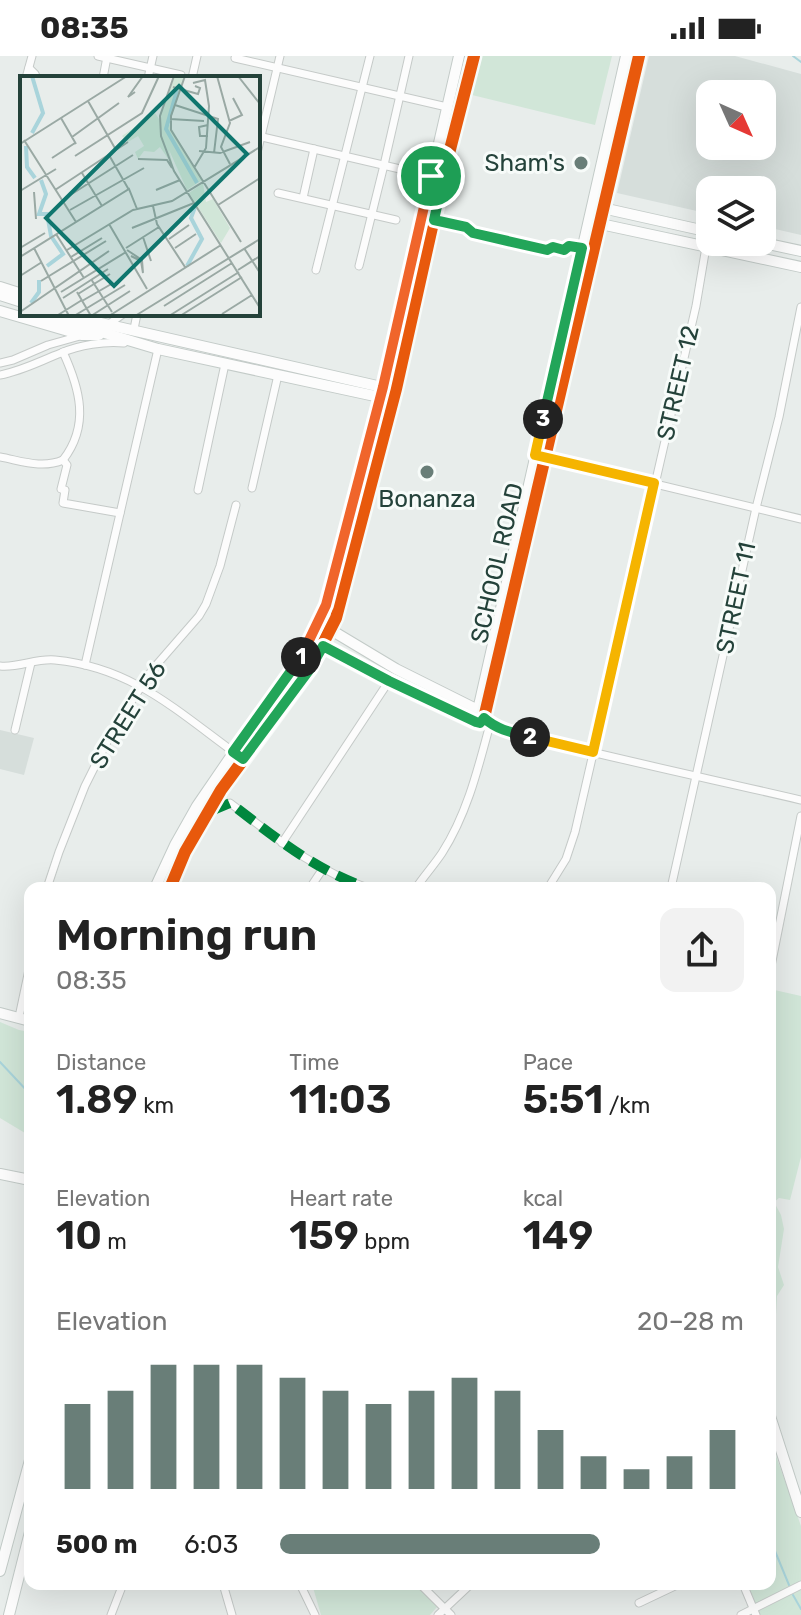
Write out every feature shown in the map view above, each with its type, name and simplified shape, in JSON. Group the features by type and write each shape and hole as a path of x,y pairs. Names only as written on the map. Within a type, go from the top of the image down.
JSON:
{"street":[{"path":"27,76 32,56"},
{"path":"148,76 153,56"},
{"path":"192,76 197,56"},
{"path":"260,132 280,56"},
{"path":"316,270 370,56"},
{"path":"359,266 409,56"},
{"path":"172,882 185,852 208,812 310,669 339,609 395,395 434,220 447,107 459,56"},
{"path":"158,882 189,819 299,661 326,605 437,177 474,56"},
{"name":"SCHOOL ROAD","path":"598,207 626,56"},
{"name":"SCHOOL ROAD","path":"482,718 594,222 639,56"},
{"path":"104,57 181,75"},
{"path":"235,58 447,107"},
{"path":"29,68 36,76"},
{"path":"450,93 463,97"},
{"path":"260,136 437,177"},
{"path":"303,198 314,149"},
{"path":"278,193 396,220"},
{"path":"598,207 696,229"},
{"path":"434,220 466,227 473,233 547,250 553,247 564,250 569,246 582,248"},
{"path":"594,222 696,245"},
{"name":"SCHOOL ROAD","path":"562,358 582,248 594,222"},
{"path":"776,246 801,251"},
{"name":"STREET 12","path":"552,882 566,859 575,832 696,306 704,256"},
{"path":"749,256 801,267"},
{"path":"0,287 20,293"},
{"path":"0,295 20,304"},
{"path":"0,301 20,305"},
{"name":"STREET 11","path":"672,882 779,417 801,307"},
{"path":"0,311 82,335"},
{"path":"50,316 109,330"},
{"path":"67,316 150,347"},
{"path":"93,316 99,318 109,330"},
{"path":"109,330 121,316"},
{"path":"134,329 137,316"},
{"path":"0,363 58,341 109,330 134,329 276,371"},
{"path":"85,665 120,513 152,334"},
{"path":"0,375 63,352 115,342 395,395"},
{"path":"63,352 81,403 77,435 65,462 61,489 65,490 63,503 120,513"},
{"path":"198,490 225,364"},
{"path":"252,488 276,371"},
{"path":"540,456 801,519"},
{"path":"0,457 51,465 65,462"},
{"name":"STREET 56","path":"49,882 72,818 114,728 152,670 206,604 236,505"},
{"path":"326,605 339,609"},
{"path":"331,630 509,732 801,800"},
{"path":"323,646 389,681 482,718"},
{"path":"0,666 55,660 117,674 158,696 243,759"},
{"path":"15,730 31,663"},
{"path":"282,843 389,681"},
{"path":"420,882 442,853 464,811 474,782 482,718"},
{"path":"208,812 230,803 322,870 349,882"},
{"path":"776,941 801,816"},
{"path":"791,866 801,868"},
{"path":"314,882 322,870"},
{"path":"0,1013 21,1018"},
{"path":"0,1174 24,1179"},
{"path":"776,1435 801,1512"},
{"path":"0,1571 24,1482"},
{"path":"9,1615 24,1556"},
{"path":"741,1615 754,1612 801,1585"},
{"path":"111,1615 121,1590"},
{"path":"225,1590 232,1615"},
{"path":"303,1590 315,1615"},
{"path":"425,1590 444,1613 465,1590"},
{"path":"639,1603 666,1590"},
{"path":"745,1590 754,1612"}],"shaded area":[{"path":"649,56 735,56 801,74 801,235 776,229 776,176 696,176 696,211 617,193"},
{"path":"0,730 34,738 24,775 0,769"}],"green space":[{"path":"482,56 612,56 595,125 472,95"},
{"path":"776,990 801,996 801,1157 790,1200 776,1200"},
{"path":"0,1022 24,1031 24,1132 0,1118"},
{"path":"776,1206 784,1229 778,1267 784,1285 777,1296 776,1314"},
{"path":"776,1456 801,1526 801,1615 757,1615 748,1590 776,1590"},
{"path":"314,1590 420,1590 437,1607 430,1615 321,1615"}],"waterway":[{"path":"793,56 801,62"},
{"path":"0,1062 24,1088"},
{"path":"776,1554 789,1585"},
{"path":"793,1595 801,1609"}],"marked path":[{"path":"211,811 230,803 312,862 351,882"}],"cycle path":[{"path":"172,882 185,852 221,790 310,669 336,618 396,389 445,169 474,56"},
{"path":"323,646 476,722 480,723 484,718 639,56"}],"place":[{"name":"Sham's","path":"581,163"},
{"name":"Bonanza","path":"427,472"}],"route":[{"path":"431,176 443,179 434,220 466,227 473,233 547,250 553,247 564,250 569,246 582,248 535,455 654,483 593,752 509,732 484,718 480,723 476,722 323,646 310,669 243,759 233,752 299,661 326,605 383,387 431,176"}]}
